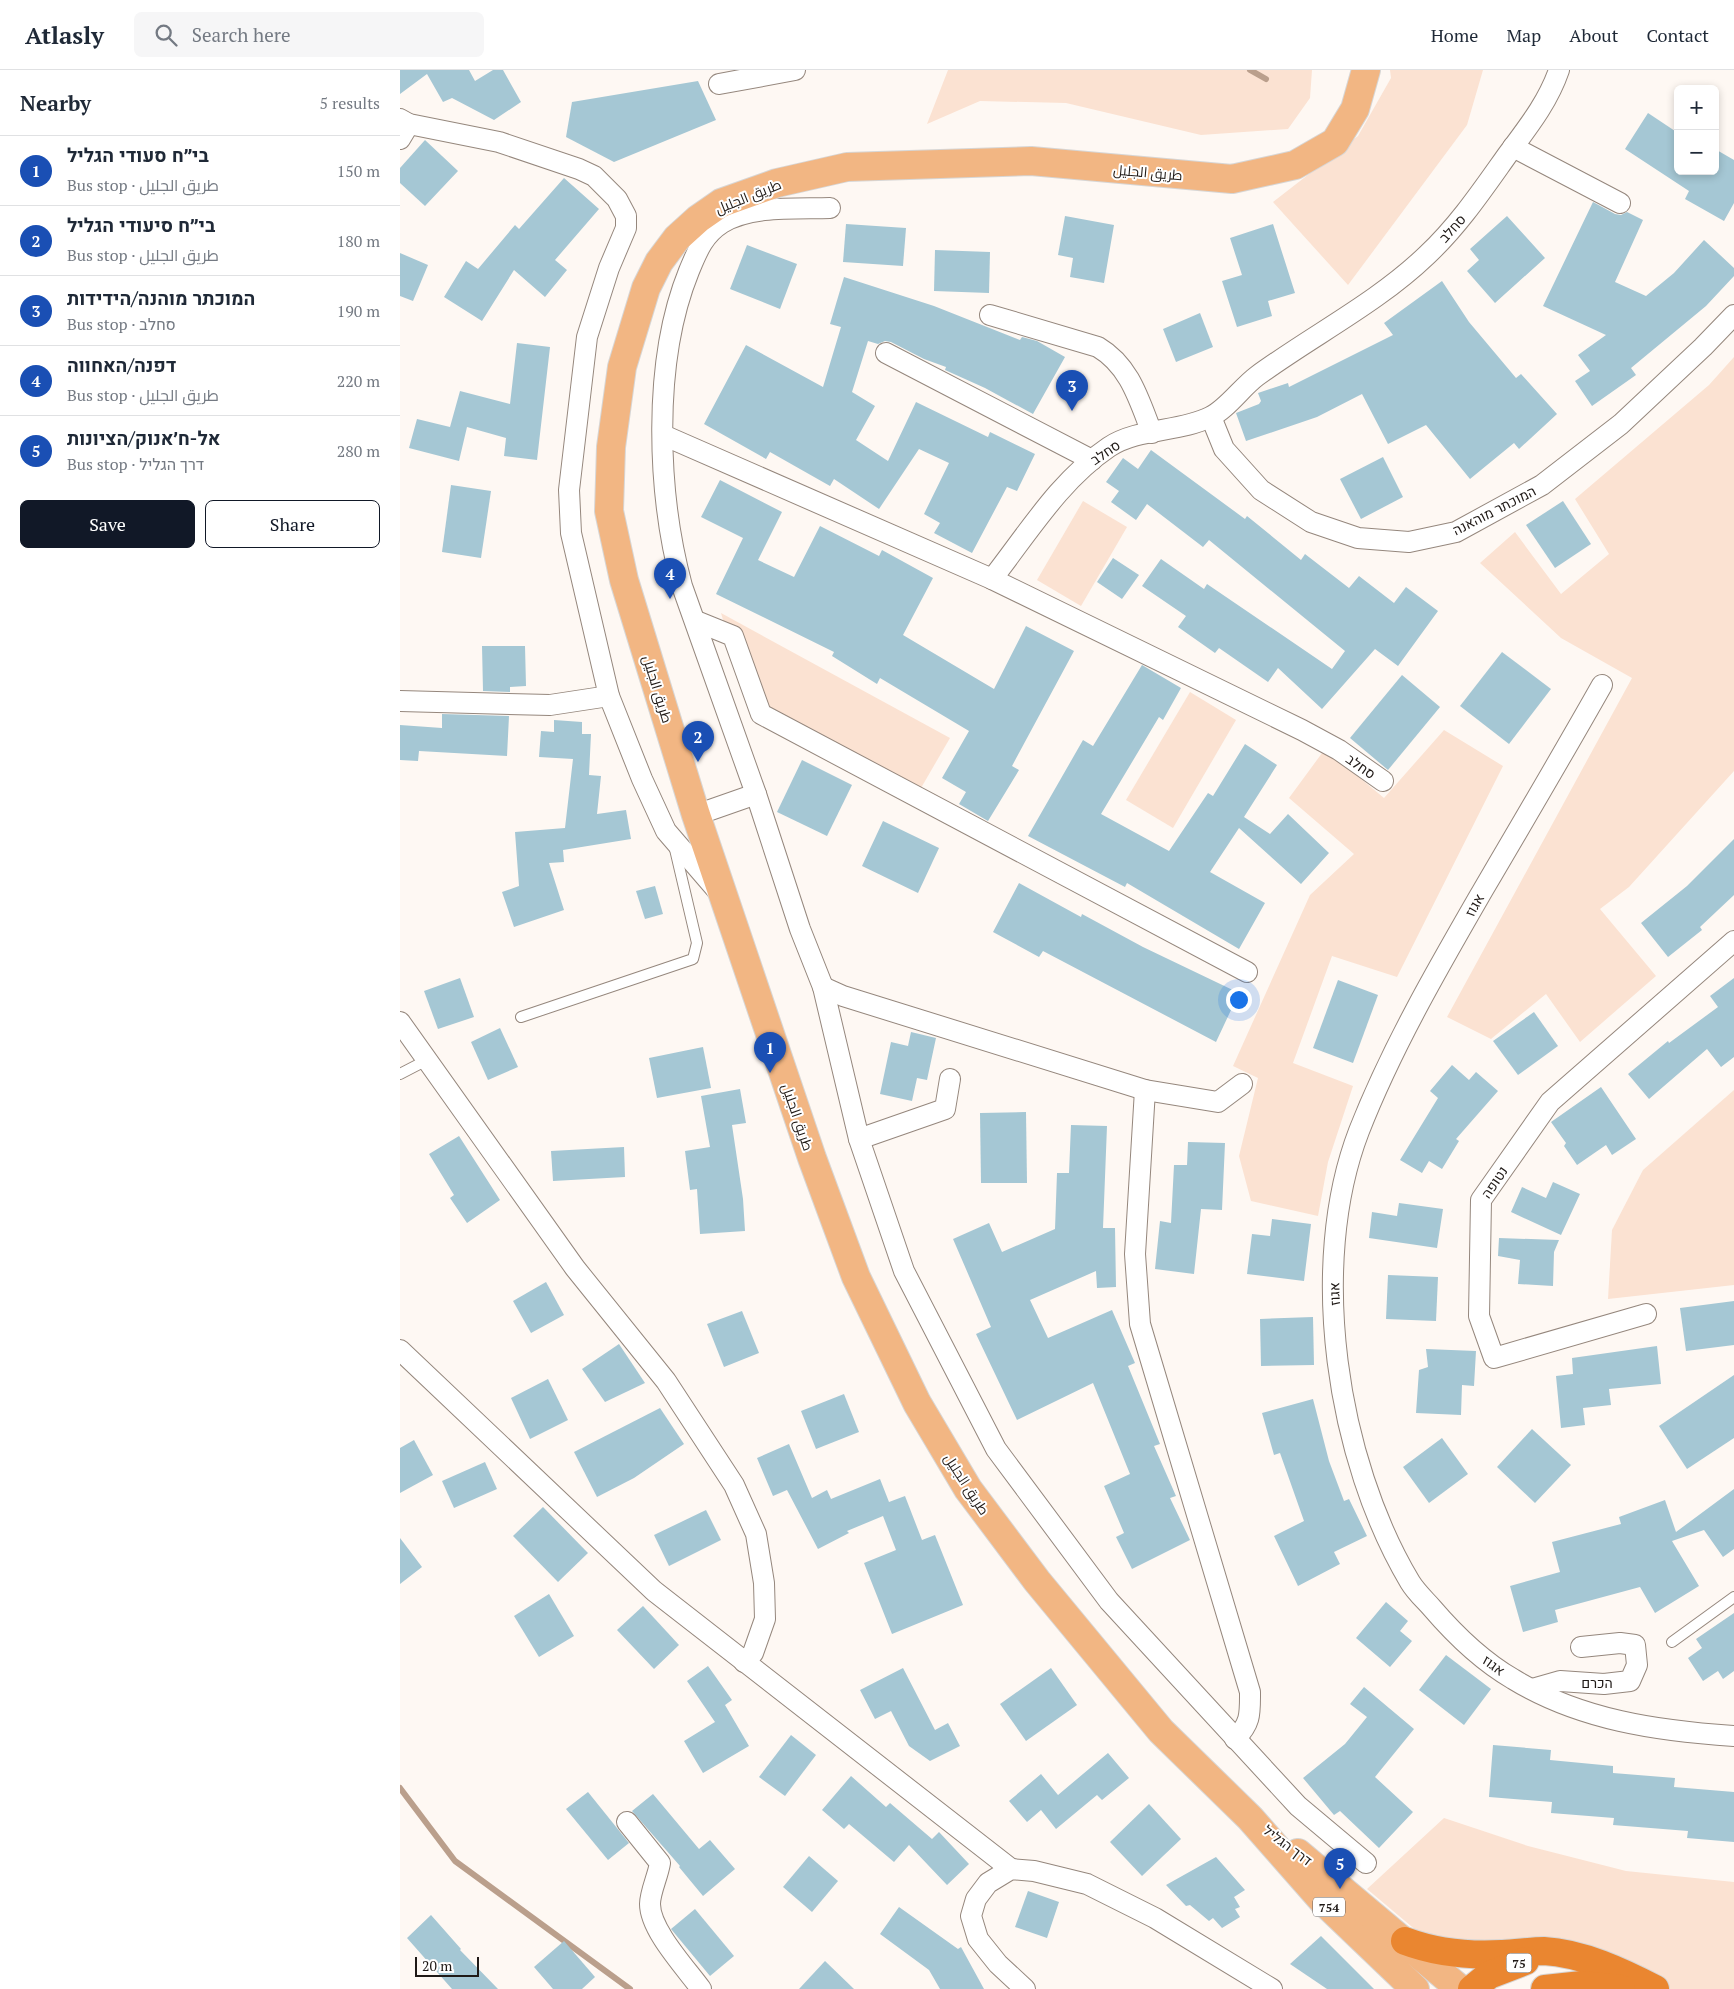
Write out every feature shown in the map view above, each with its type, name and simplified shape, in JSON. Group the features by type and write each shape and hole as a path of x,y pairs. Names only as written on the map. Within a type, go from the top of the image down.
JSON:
{"highway":[{"path":"1405,1941 1423,1948 1462,1956 1544,1951 1574,1957"},
{"name":"75","path":"1472,1989 1489,1975 1503,1968 1526,1961 1574,1957 1627,1975 1655,1989"},
{"path":"1549,1988 1582,1985 1621,1989"}],"main road":[{"name":"طريق الجليل","path":"1250,1818 1161,1731 1037,1581 968,1489 917,1403 856,1277 812,1158 696,815 624,580 609,511 611,447 622,367 646,288 659,262 677,238 698,219 722,203 777,183 847,167 1031,161 1232,179 1295,165 1334,142 1355,109 1366,70"},
{"name":"דרך הגליל","path":"1250,1818 1316,1867 1460,1989"},
{"name":"דרך הגליל","path":"1250,1818 1323,1901 1415,1989"}],"street":[{"path":"719,84 795,70"},
{"name":"סחלב","path":"1383,781 1339,750 1302,730 992,579 1068,481 1110,446 1130,436 1152,433 1211,417 1256,377 1374,297 1426,256 1461,220 1539,112 1559,70"},
{"path":"403,127 499,142 579,168 594,176 617,199 626,216 626,228 609,268 587,337 569,490 571,533 609,696 642,779 666,831 724,898"},
{"path":"1513,148 1620,203"},
{"path":"830,208 762,210 723,222 701,241 681,290 668,348 663,435 664,476 673,552 682,586 756,794 800,929 823,987 859,1139 904,1271 996,1449 1109,1601 1234,1739 1298,1806 1366,1863"},
{"name":"המוכתר מוהאנה","path":"1211,417 1224,449 1261,490 1312,522 1358,538 1409,542 1456,532 1542,485 1621,424 1703,347 1734,314"},
{"path":"990,315 1098,347 1113,356 1131,380 1152,433"},
{"path":"886,354 1092,460"},
{"path":"663,435 992,579"},
{"path":"696,621 733,636 761,714 1247,972"},
{"name":"אגוז","path":"1602,685 1432,978 1392,1058 1358,1133 1340,1200 1333,1274 1337,1361 1349,1428 1375,1513 1411,1585 1459,1639 1512,1679 1553,1700 1616,1721 1680,1732 1734,1736"},
{"path":"400,701 550,704 609,696"},
{"path":"696,815 756,794"},
{"name":"נטופה","path":"1646,1314 1494,1358 1479,1316 1481,1200 1550,1102 1734,941"},
{"path":"823,987 843,996 1145,1090 1218,1102 1242,1084"},
{"path":"400,1022 575,1268 666,1381 734,1485 756,1534 764,1583 765,1619 753,1653 744,1662"},
{"path":"859,1139 945,1109 950,1079"},
{"path":"1145,1090 1135,1254 1140,1324 1250,1692 1250,1710 1246,1727 1234,1739"},
{"path":"400,1350 654,1591 1011,1869 1034,1871 1087,1884 1155,1918 1272,1989"},
{"name":"הכרם","path":"1532,1689 1560,1681 1604,1684 1630,1681 1637,1665 1635,1645 1620,1643 1580,1647"},
{"path":"628,1822 660,1863 650,1903 653,1922 701,1989"},
{"path":"1011,1869 988,1883 976,1899 971,1916 978,1939 998,1964 1024,1989"}],"lane":[{"path":"520,1017 693,959 697,943 672,838"},
{"path":"400,1074 427,1060"},
{"path":"1672,1642 1734,1597"}],"shaded area":[{"path":"948,70 1312,70 1310,98 1288,129 1201,135 1066,103 980,101 927,124"},
{"path":"1390,70 1483,70 1467,125 1348,285 1273,202 1358,136 1391,78"},
{"path":"1734,357 1734,771 1629,887 1600,909 1656,976 1580,1042 1546,994 1491,1039 1447,1017 1632,678 1561,638 1480,563 1515,532 1561,594 1609,554 1575,499 1709,385"},
{"path":"1083,501 1127,527 1081,606 1037,580"},
{"path":"721,613 950,738 921,788 746,699"},
{"path":"1190,692 1236,720 1173,828 1126,800"},
{"path":"1444,730 1503,766 1397,977 1332,956 1293,1063 1353,1086 1328,1162 1318,1216 1251,1201 1239,1156 1258,1078 1233,1066 1310,895 1354,854 1289,798 1325,749 1384,798"},
{"path":"1734,1090 1734,1285 1608,1299 1612,1230 1643,1170"},
{"path":"1444,1818 1528,1846 1626,1871 1734,1882 1734,1989 1660,1989 1641,1981 1430,1942 1367,1889"}],"building":[{"path":"400,70 469,70 475,81 493,70 503,70 521,102 494,120 452,98 443,102 427,74 400,94"},
{"path":"698,81 716,120 614,162 566,137 572,102"},
{"path":"1648,113 1674,130 1674,175 1719,175 1719,151 1734,160 1734,203 1724,221 1685,199 1689,191 1625,149"},
{"path":"425,140 458,171 425,206 400,183 400,168"},
{"path":"564,178 599,209 555,260 567,270 545,297 514,270 482,321 444,297 466,261 478,269 515,225 519,229"},
{"path":"1593,202 1615,214 1621,215 1627,212 1643,220 1615,282 1646,296 1674,273 1704,240 1734,268 1734,276 1706,306 1631,368 1636,375 1592,406 1575,381 1590,371 1578,355 1606,335 1543,306"},
{"path":"1065,216 1114,225 1104,283 1070,277 1073,258 1058,255"},
{"path":"1507,216 1545,258 1495,303 1467,271 1479,260 1470,249"},
{"path":"846,224 906,228 903,266 843,262"},
{"path":"1273,224 1295,293 1268,301 1272,316 1237,327 1222,281 1242,275 1230,238"},
{"path":"747,245 797,264 780,309 730,289"},
{"path":"935,250 990,252 989,293 934,291"},
{"path":"400,253 428,265 413,301 400,296"},
{"path":"844,277 934,306 1020,340 1022,337 1037,341 1065,357 1033,414 985,388 945,370 946,367 924,359 891,342 885,341 878,344 868,341 852,392 875,406 856,440 888,461 916,402 988,437 990,432 1035,454 1017,491 1007,487 972,553 934,533 940,523 924,514 949,463 919,449 879,509 834,479 830,486 770,452 766,459 704,424 746,345 823,387 841,327 830,324"},
{"path":"1442,281 1469,322 1516,378 1521,374 1557,414 1519,449 1514,443 1470,479 1426,425 1388,444 1362,394 1317,417 1246,441 1236,413 1259,404 1261,401 1258,393 1288,383 1289,387 1393,335 1384,323"},
{"path":"1200,313 1213,347 1176,362 1163,329"},
{"path":"517,343 550,347 537,460 504,456 506,438 467,427 459,461 409,448 417,419 450,427 460,391 510,404"},
{"path":"1151,450 1245,519 1247,516 1301,560 1305,554 1349,588 1359,576 1394,603 1406,587 1438,611 1398,666 1375,649 1322,709 1278,668 1268,682 1219,648 1215,653 1178,627 1186,616 1142,586 1161,559 1204,589 1207,584 1332,669 1345,651 1209,540 1203,547 1147,504 1136,520 1111,502 1119,491 1106,482 1123,458 1138,469"},
{"path":"1383,457 1403,497 1361,519 1340,479"},
{"path":"720,480 782,512 758,560 794,577 820,526 879,556 882,550 933,578 903,635 994,689 1026,626 1074,651 1012,766 1019,770 988,821 959,804 966,792 942,778 969,731 880,678 877,684 832,656 834,652 716,594 743,538 701,517"},
{"path":"451,485 491,491 481,558 442,552"},
{"path":"1563,501 1591,544 1555,568 1526,525"},
{"path":"1113,558 1139,575 1122,599 1097,582"},
{"path":"482,646 525,646 526,686 510,687 510,692 483,691"},
{"path":"1502,652 1551,689 1509,744 1460,706"},
{"path":"1142,665 1181,688 1163,720 1159,717 1101,814 1169,851 1208,793 1213,796 1245,744 1277,765 1244,817 1270,834 1288,814 1329,853 1301,884 1239,828 1210,872 1265,903 1239,949 1127,883 1125,887 1028,836 1083,740 1093,746"},
{"path":"1402,675 1440,707 1388,770 1350,738"},
{"path":"442,714 509,716 507,756 419,751 418,761 400,760 400,725 442,728"},
{"path":"554,720 582,722 582,734 591,734 589,775 601,776 597,814 626,810 631,839 563,850 564,862 549,863 564,910 514,927 502,892 519,886 515,832 565,828 573,759 539,757 541,731 554,732"},
{"path":"802,760 852,785 827,836 777,812"},
{"path":"883,821 939,848 918,893 862,866"},
{"path":"1734,839 1734,895 1700,927 1702,930 1668,957 1641,923 1687,886"},
{"path":"1019,883 1081,917 1082,914 1143,947 1239,993 1216,1042 1043,951 1039,957 993,932"},
{"path":"655,886 663,914 645,919 636,891"},
{"path":"460,978 474,1017 438,1029 424,991"},
{"path":"1734,978 1734,1057 1721,1067 1707,1049 1649,1099 1628,1074 1668,1041 1669,1043 1718,1007 1710,996"},
{"path":"1338,980 1378,995 1353,1063 1313,1048"},
{"path":"1534,1012 1558,1046 1518,1075 1493,1041"},
{"path":"500,1028 518,1067 488,1080 471,1042"},
{"path":"911,1032 936,1038 927,1080 917,1078 912,1101 880,1094 891,1042 908,1046"},
{"path":"703,1047 711,1088 657,1098 649,1058"},
{"path":"1452,1065 1469,1080 1476,1072 1498,1091 1456,1139 1459,1141 1442,1169 1429,1161 1422,1173 1400,1160 1438,1098 1430,1091"},
{"path":"1601,1087 1636,1139 1612,1155 1606,1145 1577,1165 1564,1146 1566,1143 1551,1122"},
{"path":"740,1089 746,1123 732,1125 743,1199 745,1231 700,1234 697,1189 690,1190 685,1151 710,1147 701,1096"},
{"path":"1026,1112 1027,1183 981,1183 980,1113"},
{"path":"1071,1125 1107,1126 1103,1228 1115,1228 1116,1287 1097,1288 1096,1271 1030,1300 1048,1338 1112,1310 1135,1363 1128,1366 1160,1444 1154,1446 1176,1496 1170,1498 1190,1540 1132,1569 1116,1537 1124,1533 1104,1486 1130,1474 1093,1383 1017,1420 976,1334 991,1327 953,1239 989,1223 1002,1252 1055,1229 1057,1173 1069,1173"},
{"path":"459,1136 500,1200 467,1223 450,1198 454,1195 429,1154"},
{"path":"1188,1142 1225,1143 1222,1210 1201,1209 1194,1274 1155,1269 1160,1221 1171,1223 1174,1165 1187,1165"},
{"path":"624,1147 625,1177 553,1181 551,1151"},
{"path":"1553,1182 1580,1194 1561,1235 1511,1212 1522,1187 1546,1198"},
{"path":"1399,1203 1443,1209 1437,1248 1369,1238 1372,1212 1397,1216"},
{"path":"1272,1219 1311,1224 1304,1281 1247,1274 1252,1234 1270,1236"},
{"path":"1499,1238 1559,1240 1554,1252 1553,1286 1518,1284 1520,1260 1498,1256"},
{"path":"1388,1275 1438,1277 1436,1321 1386,1319"},
{"path":"546,1282 564,1315 531,1333 513,1301"},
{"path":"1734,1301 1734,1345 1686,1351 1680,1308"},
{"path":"742,1311 759,1353 724,1367 707,1324"},
{"path":"1313,1317 1314,1365 1261,1366 1260,1319"},
{"path":"619,1344 645,1383 605,1402 582,1369"},
{"path":"1657,1346 1661,1384 1609,1389 1611,1405 1583,1408 1585,1425 1561,1428 1556,1376 1573,1374 1572,1358"},
{"path":"1426,1349 1476,1351 1474,1386 1462,1385 1461,1415 1416,1413 1419,1370 1428,1367"},
{"path":"1734,1375 1734,1438 1687,1469 1659,1426"},
{"path":"548,1379 568,1420 530,1439 511,1398"},
{"path":"844,1394 859,1432 816,1449 801,1411"},
{"path":"1313,1399 1329,1461 1344,1501 1349,1499 1367,1536 1334,1552 1340,1564 1298,1586 1274,1536 1304,1521 1280,1453 1274,1455 1262,1413"},
{"path":"660,1408 684,1444 634,1478 597,1497 574,1452"},
{"path":"1532,1429 1571,1465 1535,1503 1497,1467"},
{"path":"1442,1438 1468,1474 1429,1503 1403,1467"},
{"path":"414,1440 433,1475 400,1493 400,1448"},
{"path":"789,1444 812,1498 827,1490 831,1499 880,1479 889,1502 905,1496 922,1540 935,1535 963,1605 892,1634 864,1563 896,1550 883,1516 847,1531 849,1533 818,1549 787,1490 773,1496 757,1458"},
{"path":"485,1462 497,1489 454,1508 442,1481"},
{"path":"1734,1489 1734,1549 1723,1557 1704,1530 1672,1541 1699,1586 1655,1613 1640,1587 1555,1610 1558,1622 1523,1632 1510,1586 1560,1572 1552,1542 1621,1524 1619,1517 1665,1500 1676,1532"},
{"path":"543,1507 588,1553 558,1582 513,1536"},
{"path":"706,1510 721,1540 669,1566 654,1535"},
{"path":"400,1538 422,1567 400,1584"},
{"path":"549,1594 574,1636 539,1657 514,1616"},
{"path":"1386,1602 1408,1621 1400,1631 1412,1641 1390,1667 1356,1638"},
{"path":"643,1606 679,1645 654,1669 617,1630"},
{"path":"1734,1613 1734,1671 1723,1679 1718,1671 1703,1681 1688,1658 1702,1648 1696,1639"},
{"path":"1446,1655 1491,1689 1464,1725 1419,1690"},
{"path":"708,1666 732,1700 725,1705 749,1746 703,1773 684,1741 715,1722 687,1681"},
{"path":"903,1668 935,1730 948,1723 960,1746 930,1761 909,1746 891,1711 875,1719 860,1690"},
{"path":"1051,1668 1077,1705 1026,1741 1000,1704"},
{"path":"1364,1687 1414,1729 1375,1777 1413,1812 1379,1848 1340,1811 1334,1815 1303,1778 1345,1744 1367,1717 1350,1704"},
{"path":"791,1735 816,1755 785,1796 759,1777"},
{"path":"1493,1745 1551,1750 1550,1760 1613,1766 1613,1773 1675,1778 1674,1787 1734,1792 1734,1842 1687,1838 1688,1831 1613,1825 1614,1818 1551,1813 1552,1802 1489,1797"},
{"path":"1108,1753 1129,1778 1102,1800 1097,1795 1056,1829 1041,1810 1027,1822 1009,1801 1041,1774 1058,1795"},
{"path":"851,1776 886,1807 890,1803 932,1839 939,1832 969,1864 947,1885 909,1845 894,1862 849,1824 844,1829 822,1810"},
{"path":"588,1792 629,1843 608,1860 566,1809"},
{"path":"653,1794 699,1849 710,1840 735,1869 703,1896 680,1866 632,1811"},
{"path":"1149,1804 1181,1839 1142,1876 1110,1842"},
{"path":"809,1856 838,1881 812,1912 783,1887"},
{"path":"1216,1857 1245,1890 1234,1897 1240,1907 1235,1909 1240,1917 1222,1928 1213,1918 1209,1921 1190,1905 1186,1906 1166,1885"},
{"path":"1028,1891 1059,1902 1047,1938 1015,1927"},
{"path":"899,1907 958,1949 961,1947 984,1989 940,1989 929,1970 880,1934"},
{"path":"695,1909 734,1956 710,1976 671,1929"},
{"path":"431,1915 460,1950 498,1989 452,1989 407,1938"},
{"path":"1321,1936 1374,1989 1327,1989 1290,1964"},
{"path":"564,1941 595,1977 582,1989 553,1989 534,1967"},
{"path":"825,1961 854,1989 799,1989"}],"waterway":[{"path":"1250,70 1266,79"},
{"path":"400,1788 455,1861 630,1989"}],"place":[{"name":"המוכתר מוהנה/הידידות","path":"1072,411"},
{"name":"דפנה/האחווה","path":"670,599"},
{"name":"בי״ח סיעודי הגליל","path":"698,762"},
{"name":"בי״ח סעודי הגליל","path":"770,1073"},
{"name":"אל-ח׳אנוק/הציונות","path":"1340,1889"}]}
